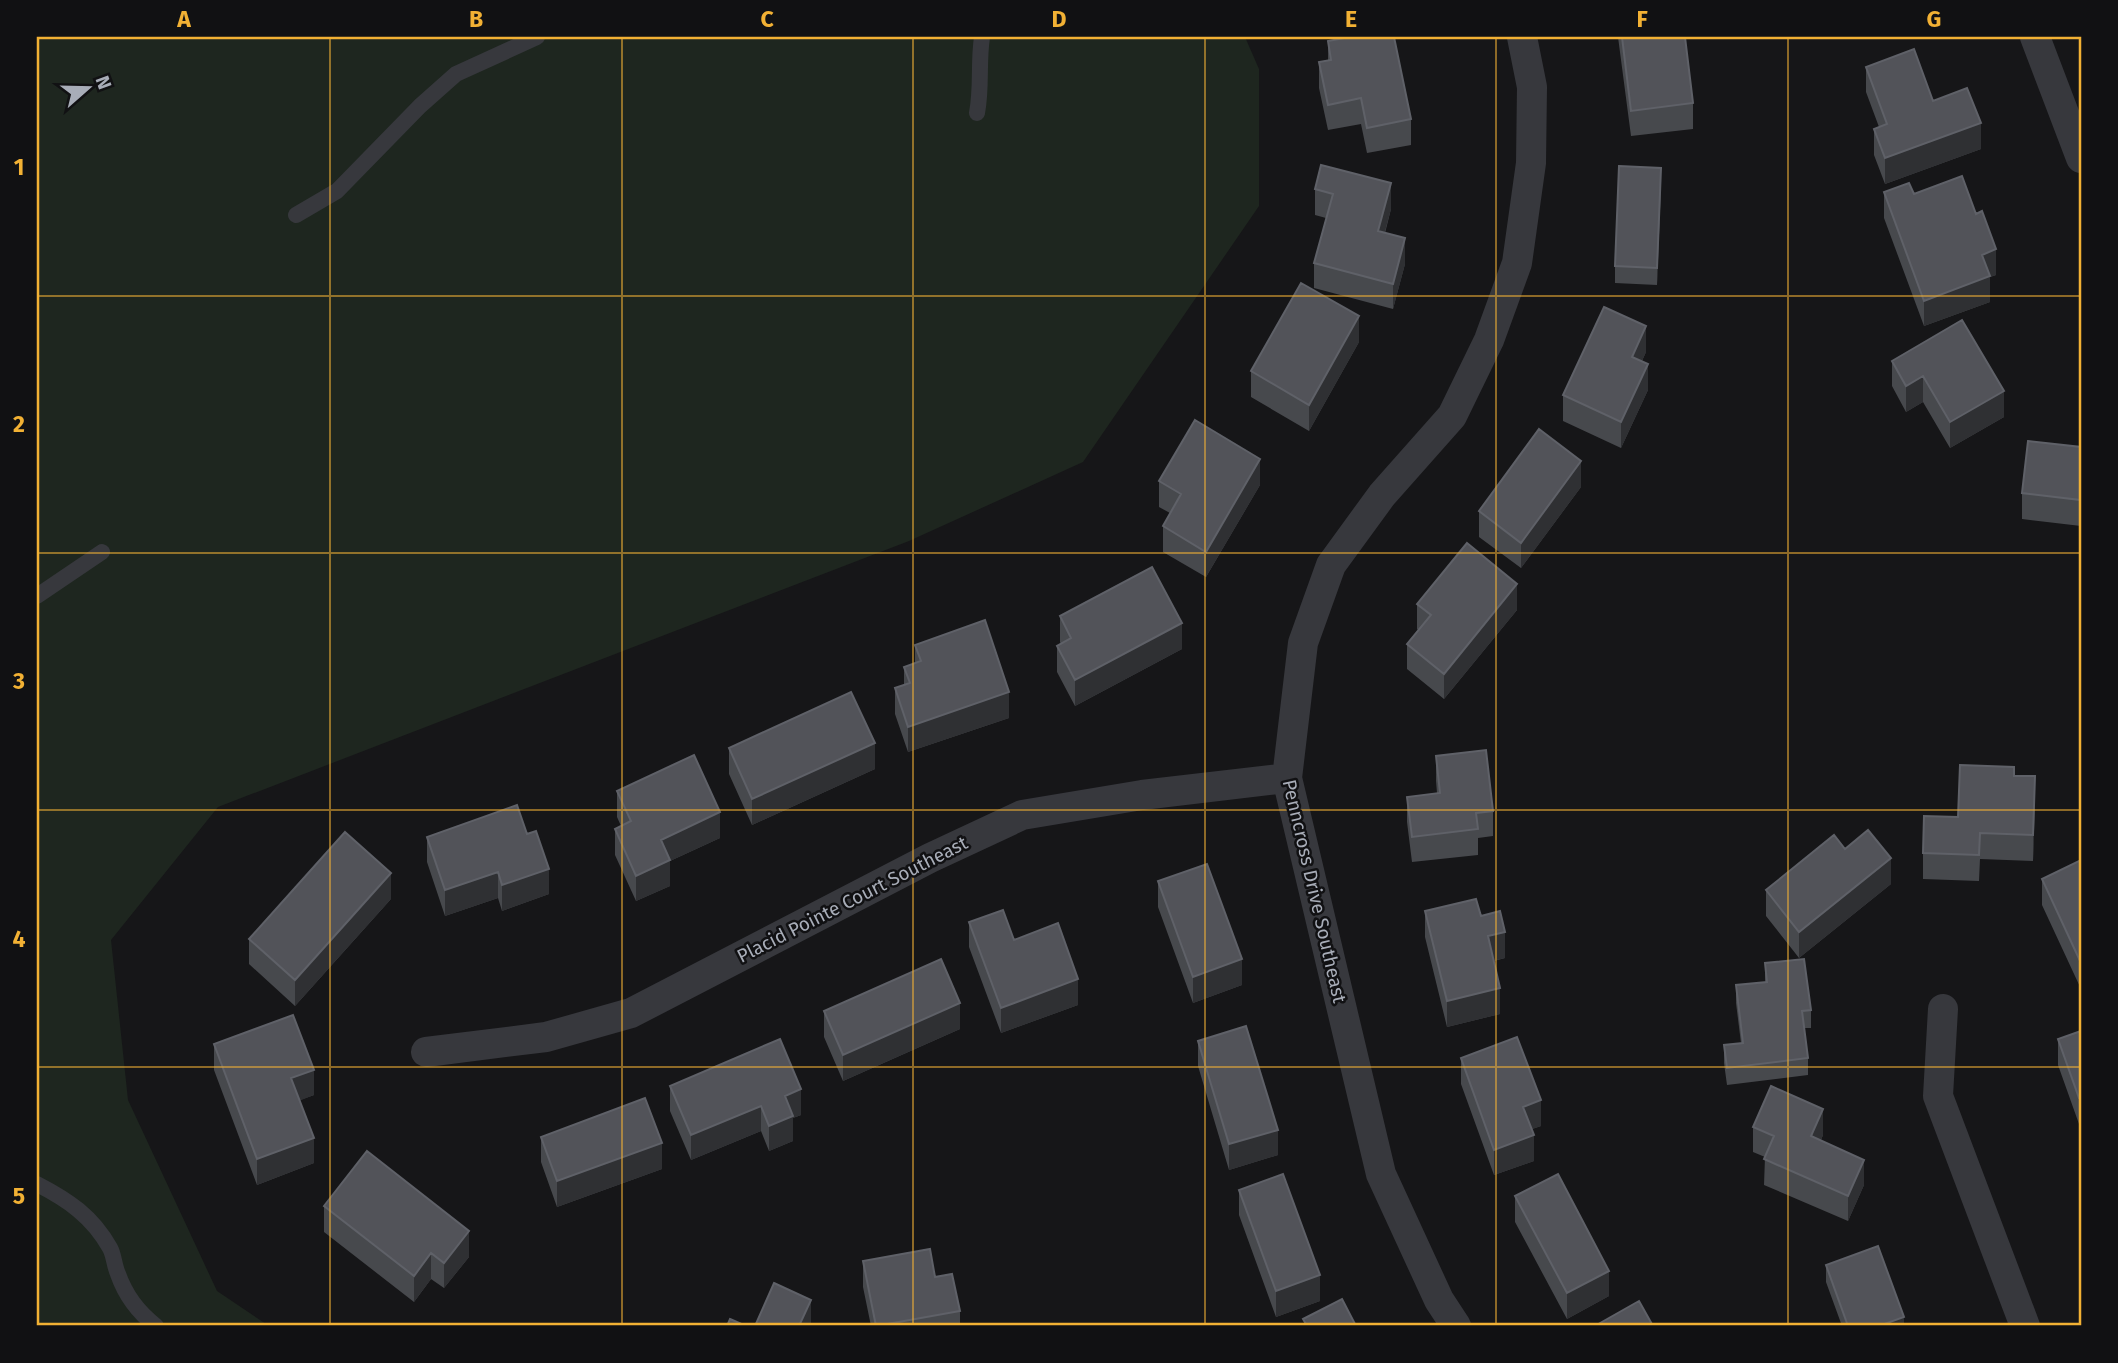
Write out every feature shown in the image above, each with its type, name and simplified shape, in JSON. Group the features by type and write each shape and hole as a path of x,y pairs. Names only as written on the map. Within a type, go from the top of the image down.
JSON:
{"street":[{"name":"Penncross Drive Southeast","path":"1456,1326 1439,1300 1381,1174 1287,778 1303,643 1331,565 1382,495 1452,416 1489,340 1517,263 1531,163 1532,87 1522,37"},
{"path":"2035,37 2081,158"},
{"name":"Placid Pointe Court Southeast","path":"426,1052 546,1037 631,1013 930,858 1022,815 1142,795 1287,778"},
{"path":"1943,1009 1938,1096 2025,1326"}],"lane":[{"path":"296,215 337,191 420,106 456,74 537,37"},
{"path":"977,113 982,87 979,66 982,37"},
{"path":"37,596 102,552"},
{"path":"37,1184 69,1200 91,1221 111,1249 118,1274 132,1300 156,1326"}],"shaded area":[{"path":"37,37 1245,37 1259,69 1259,206 1083,462 909,541 218,807 111,940 128,1100 217,1291 269,1326 37,1326"}],"building":[{"path":"1350,37 1394,37 1411,119 1367,128 1361,98 1328,105 1319,62 1331,60 1328,41"},
{"path":"1622,37 1685,37 1693,103 1631,111"},
{"path":"1914,49 1933,101 1967,88 1981,123 1885,158 1874,129 1887,124 1866,67"},
{"path":"1321,165 1391,183 1378,231 1405,238 1393,284 1314,263 1333,194 1315,189"},
{"path":"1619,166 1661,168 1657,268 1615,266"},
{"path":"1962,176 1976,214 1982,211 1996,249 1982,255 1990,276 1924,301 1884,192 1909,183 1914,194"},
{"path":"1301,283 1359,316 1309,405 1251,371"},
{"path":"1604,307 1646,326 1632,357 1648,364 1621,422 1563,395"},
{"path":"1962,320 2004,391 1950,422 1923,376 1906,386 1892,361"},
{"path":"1195,420 1260,459 1206,552 1163,526 1181,494 1159,481"},
{"path":"1539,429 1581,461 1521,543 1479,511"},
{"path":"2028,441 2081,447 2081,500 2022,493"},
{"path":"1467,543 1517,584 1444,674 1407,644 1431,615 1417,604"},
{"path":"1152,567 1182,623 1075,680 1057,646 1071,638 1060,616"},
{"path":"985,620 1009,692 908,727 895,688 910,683 904,667 921,661 915,645"},
{"path":"851,692 875,743 752,799 729,748"},
{"path":"1486,750 1493,811 1476,813 1478,829 1412,837 1407,797 1440,793 1436,756"},
{"path":"694,755 720,812 661,840 670,860 636,876 615,829 631,821 617,791"},
{"path":"1960,765 2014,767 2014,776 2035,776 2033,835 1980,833 1979,855 1923,853 1924,816 1958,817"},
{"path":"517,805 527,834 536,831 549,869 502,885 498,872 445,890 427,837"},
{"path":"1868,830 1891,858 1799,932 1766,890 1834,835 1845,849"},
{"path":"345,832 391,873 295,980 249,939"},
{"path":"2081,860 2081,963 2042,879"},
{"path":"1207,864 1242,959 1193,977 1158,881"},
{"path":"1476,899 1481,916 1500,911 1505,932 1488,936 1500,988 1447,1001 1425,911"},
{"path":"1003,910 1014,940 1058,923 1078,979 1001,1008 969,922"},
{"path":"941,959 960,1003 843,1055 824,1011"},
{"path":"1804,959 1811,1010 1802,1011 1808,1058 1727,1068 1724,1045 1743,1043 1736,985 1767,982 1765,963"},
{"path":"293,1015 314,1070 291,1078 314,1138 257,1159 214,1044"},
{"path":"1246,1026 1278,1130 1229,1144 1198,1041"},
{"path":"2081,1031 2081,1098 2079,1098 2058,1039"},
{"path":"1517,1037 1541,1100 1523,1107 1534,1135 1494,1150 1461,1058"},
{"path":"780,1039 801,1089 785,1096 793,1116 769,1126 761,1106 691,1135 670,1086"},
{"path":"1771,1086 1823,1109 1811,1136 1864,1160 1848,1196 1764,1159 1774,1136 1753,1127"},
{"path":"645,1098 662,1143 557,1181 541,1137"},
{"path":"367,1151 469,1231 444,1263 431,1253 414,1276 324,1206"},
{"path":"1283,1174 1320,1275 1276,1291 1239,1190"},
{"path":"1558,1174 1609,1271 1567,1293 1515,1196"},
{"path":"1878,1246 1904,1317 1879,1326 1848,1326 1826,1265"},
{"path":"930,1249 935,1277 952,1274 960,1311 876,1326 863,1261"},
{"path":"774,1283 811,1300 799,1326 755,1326"},
{"path":"1342,1299 1356,1326 1307,1326 1303,1319"},
{"path":"1639,1301 1653,1326 1595,1326"},
{"path":"730,1319 746,1326 727,1326"}]}
